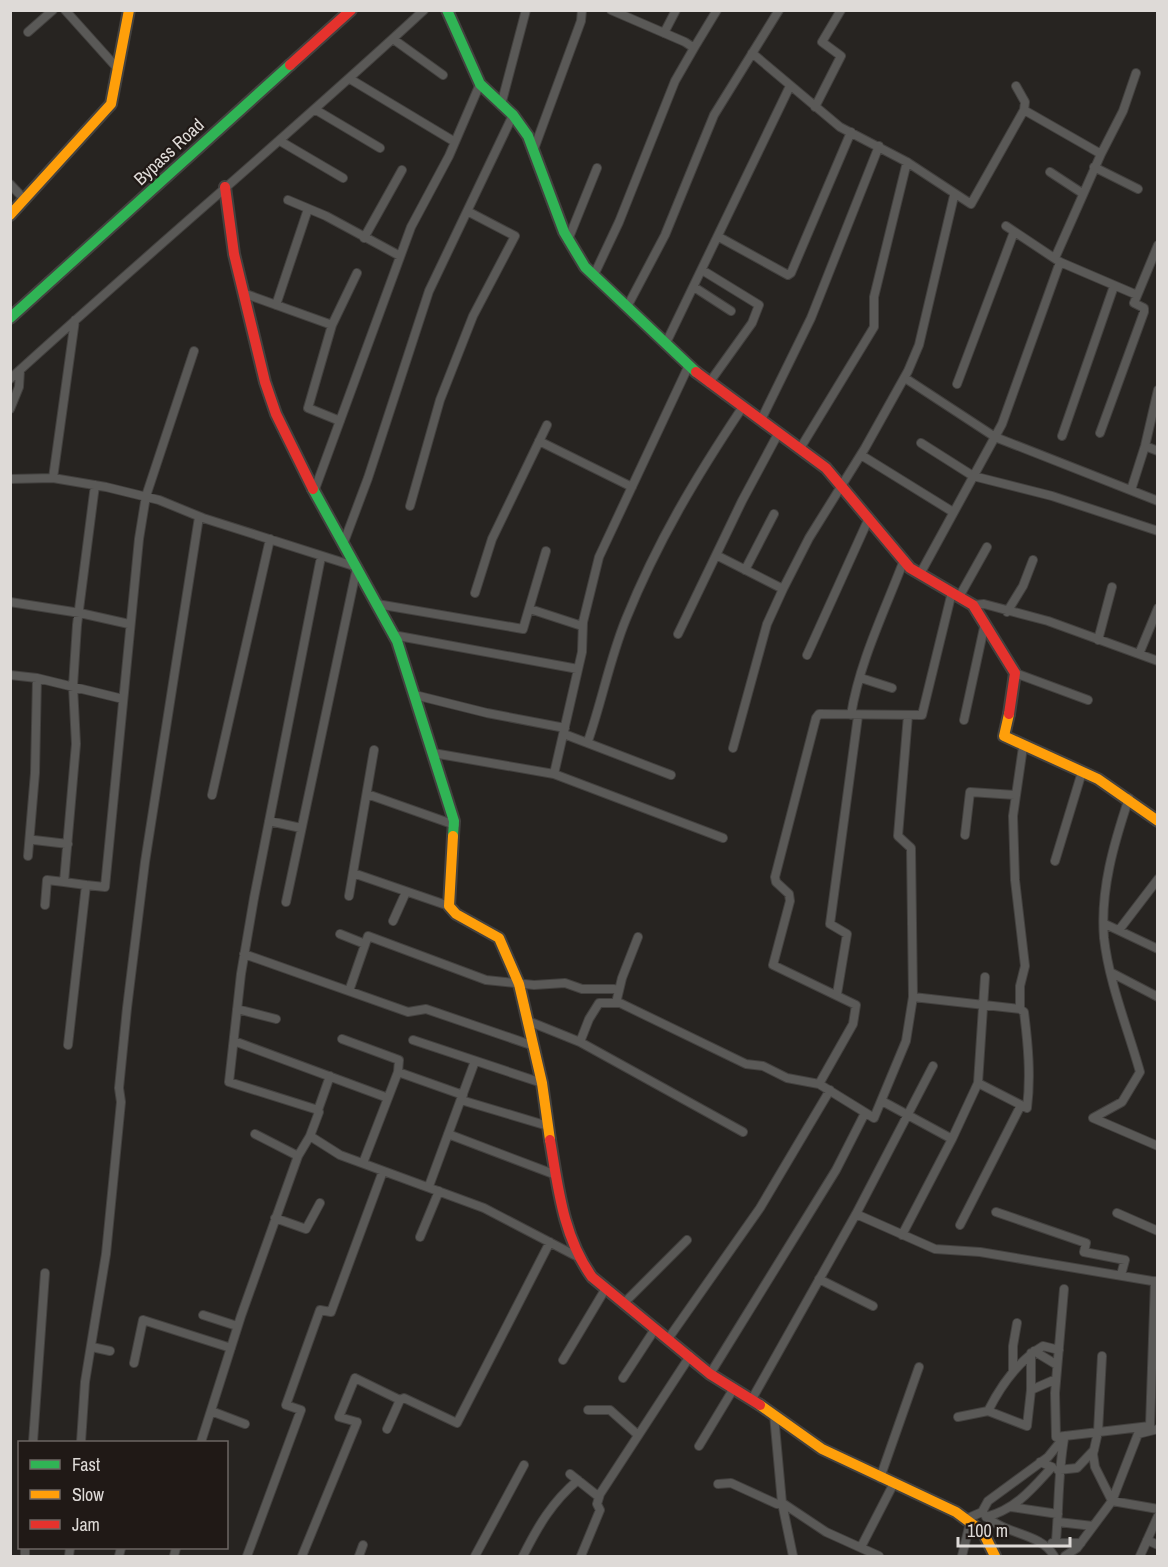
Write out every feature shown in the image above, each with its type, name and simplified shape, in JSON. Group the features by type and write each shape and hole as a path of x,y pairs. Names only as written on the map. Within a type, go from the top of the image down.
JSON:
{"street":[{"path":"28,32 53,10"},
{"path":"65,10 118,69"},
{"path":"10,215 18,203 111,104 129,10"},
{"name":"Bypass Road","path":"10,318 351,10"},
{"path":"10,379 225,187 316,110 424,10"},
{"path":"447,10 480,84 513,115 534,149 568,240 576,255 689,365 742,408 801,447 843,487 904,560 920,574 973,605 1015,673 1014,693 1004,736 1023,747 1082,772 1129,798 1158,821"},
{"path":"501,105 526,10"},
{"path":"534,149 581,21 582,10"},
{"path":"611,10 627,14 694,48"},
{"path":"664,33 676,10"},
{"path":"594,275 675,81 717,10"},
{"path":"627,307 665,235 714,115 779,10"},
{"path":"815,107 841,56 822,42 841,10"},
{"path":"393,39 443,75"},
{"path":"752,53 840,127 907,162 954,196 971,204 1024,110 1025,102 1016,86"},
{"path":"920,574 1009,406 1057,260 1082,193 1123,111 1136,73"},
{"path":"350,79 455,142"},
{"path":"315,489 400,256 420,208 455,142 480,84"},
{"path":"666,343 790,86"},
{"path":"316,110 380,148"},
{"path":"1024,110 1101,154"},
{"path":"344,542 368,478 429,291 469,212 513,115"},
{"path":"718,237 788,274 791,273 851,132"},
{"path":"280,141 342,178"},
{"path":"761,420 811,318 879,146"},
{"path":"801,447 874,327 874,297 907,162"},
{"path":"1094,167 1138,189"},
{"path":"568,240 597,168"},
{"path":"364,238 402,170"},
{"path":"1050,172 1082,193"},
{"path":"10,184 18,203"},
{"path":"225,187 234,254 276,414 393,635 434,753 454,825 449,906"},
{"path":"733,748 767,624 783,589 809,538 843,487 904,378 919,345 954,196"},
{"path":"288,200 400,256"},
{"path":"276,305 308,209"},
{"path":"410,506 440,400 472,316 514,236 513,233 469,212"},
{"path":"1006,226 1057,260 1137,295"},
{"path":"957,384 1014,232"},
{"path":"1100,433 1144,312 1144,308 1134,303 1158,245"},
{"path":"702,270 759,305 752,323 709,382"},
{"path":"339,421 308,408 332,325 357,273"},
{"path":"1062,436 1114,286"},
{"path":"694,287 731,311"},
{"path":"243,293 332,325"},
{"path":"53,478 75,320"},
{"path":"45,905 47,880 105,887 129,624 146,496 194,351"},
{"path":"554,774 578,669 582,626 599,556 689,365"},
{"path":"10,409 18,387 20,370"},
{"path":"904,378 994,437 1158,501"},
{"path":"1131,490 1145,446 1158,390"},
{"path":"588,741 603,697 618,640 659,545 687,491 742,408"},
{"path":"475,593 492,539 547,425"},
{"path":"678,634 779,432"},
{"path":"539,441 632,487"},
{"path":"921,443 973,476 1052,496 1158,531"},
{"path":"1145,446 1158,451"},
{"path":"861,455 953,512"},
{"path":"10,479 53,478 146,496 199,517 357,567"},
{"path":"64,882 76,744 73,686 95,485"},
{"path":"745,570 774,514"},
{"path":"81,1441 86,1382 106,1254 129,985 199,517"},
{"path":"807,655 869,518"},
{"path":"212,795 270,539"},
{"path":"819,1084 853,1024 857,1009 855,1003 773,965 790,901 789,894 776,882 776,877 816,718 819,714 922,715 956,594 987,547"},
{"path":"377,604 516,630 523,629 546,551"},
{"path":"716,555 783,589"},
{"path":"318,1110 229,1082 244,954 321,557"},
{"path":"837,994 847,934 844,930 830,924 855,716 861,678 904,560"},
{"path":"1007,612 1023,586 1033,560"},
{"path":"286,902 357,567"},
{"path":"1098,640 1112,587"},
{"path":"10,602 80,613 129,624"},
{"path":"973,605 984,604 1007,612 1048,621 1158,661"},
{"path":"1139,654 1158,608"},
{"path":"530,609 582,626"},
{"path":"964,720 986,623"},
{"path":"393,635 578,669"},
{"path":"1015,673 1088,700"},
{"path":"10,675 37,678 123,699"},
{"path":"28,856 35,773 37,678"},
{"path":"861,678 892,688"},
{"path":"415,695 565,731 671,775"},
{"path":"580,1042 589,1019 599,1003 616,1003 746,1064 763,1065 787,1078 819,1084 874,1118 906,1041 913,997 911,848 898,836 908,715"},
{"path":"1020,1009 1020,986 1025,966 1015,880 1013,816 1023,747"},
{"path":"349,896 374,750"},
{"path":"434,753 554,774 723,838"},
{"path":"1055,861 1082,772"},
{"path":"965,835 970,792 1015,795"},
{"path":"366,794 454,825"},
{"path":"1129,798 1106,880 1104,938 1140,1072 1122,1102 1092,1118 1158,1146"},
{"path":"269,821 302,828"},
{"path":"34,840 68,844"},
{"path":"353,873 449,906 456,914 499,938 519,984 534,1046 542,1083 560,1203 578,1257 592,1276 710,1374 752,1399 822,1449 968,1521 983,1532 995,1557"},
{"path":"1119,930 1158,879"},
{"path":"68,1045 86,885"},
{"path":"393,921 406,892"},
{"path":"1105,924 1158,949"},
{"path":"340,934 365,944"},
{"path":"349,991 368,936 486,980 519,984 565,983 582,989 614,989"},
{"path":"616,1003 622,978 638,936"},
{"path":"244,954 408,1012 426,1009 534,1046"},
{"path":"1112,973 1158,997"},
{"path":"902,1235 978,1083 985,977"},
{"path":"913,997 984,1004 1020,1009 1024,1012 1030,1086 1027,1108 1020,1107 978,1083"},
{"path":"237,1009 276,1019"},
{"path":"528,1021 580,1042 743,1132"},
{"path":"342,1039 399,1060 398,1072 363,1163"},
{"path":"412,1040 542,1083"},
{"path":"234,1041 388,1098"},
{"path":"429,1186 475,1061"},
{"path":"752,1399 856,1214 933,1066"},
{"path":"398,1072 462,1098 548,1126"},
{"path":"202,1441 237,1326 298,1156 310,1136 319,1112 330,1076"},
{"path":"668,1340 754,1218 830,1090"},
{"path":"882,1101 952,1139"},
{"path":"960,1225 1020,1107"},
{"path":"710,1374 836,1170 865,1113"},
{"path":"255,1134 298,1156"},
{"path":"448,1134 556,1175"},
{"path":"310,1136 339,1155 484,1208 578,1257"},
{"path":"247,1557 301,1410 286,1405 295,1377 320,1310 331,1312 383,1171"},
{"path":"420,1237 439,1191"},
{"path":"276,1218 306,1229 320,1203"},
{"path":"996,1212 1086,1243 1084,1252 1125,1260 1121,1275"},
{"path":"1117,1213 1158,1231"},
{"path":"856,1214 935,1249 980,1252 1156,1282 1150,1426 1056,1437 1056,1379 1064,1289"},
{"path":"624,1304 687,1240"},
{"path":"302,1557 357,1422 339,1417 356,1378 400,1400 404,1398 457,1423 550,1242"},
{"path":"33,1441 45,1273"},
{"path":"819,1279 873,1306"},
{"path":"563,1360 606,1288"},
{"path":"203,1315 237,1326"},
{"path":"134,1363 142,1320 231,1348"},
{"path":"1013,1372 1013,1346 1017,1323"},
{"path":"623,1378 656,1329"},
{"path":"988,1411 1013,1372 1033,1352 1043,1346 1059,1350"},
{"path":"92,1347 110,1352"},
{"path":"1033,1352 1057,1365"},
{"path":"958,1417 988,1411 1027,1425 1033,1352"},
{"path":"581,1557 600,1510 597,1504 599,1497 690,1356"},
{"path":"1102,1356 1098,1432 1094,1450 1095,1467 1112,1501"},
{"path":"880,1478 919,1367"},
{"path":"1031,1390 1056,1379"},
{"path":"699,1446 734,1388"},
{"path":"387,1429 400,1400"},
{"path":"588,1410 610,1410 638,1436"},
{"path":"211,1411 245,1424"},
{"path":"774,1415 782,1504 793,1557"},
{"path":"1065,1557 1081,1543 1112,1501 1138,1434 1158,1429"},
{"path":"984,1514 988,1501 1040,1462 1065,1436"},
{"path":"1054,1557 1052,1543 1058,1518 1058,1470 1065,1436"},
{"path":"1058,1470 1077,1468 1094,1450"},
{"path":"968,1521 1021,1502 1052,1467 1040,1462"},
{"path":"475,1557 524,1465"},
{"path":"570,1474 599,1497"},
{"path":"523,1557 541,1520 559,1496 578,1480"},
{"path":"718,1484 731,1483 782,1504 826,1532 879,1557"},
{"path":"861,1547 894,1483"},
{"path":"1112,1501 1158,1509"},
{"path":"1011,1507 1093,1526"},
{"path":"984,1514 990,1522 1022,1536 1052,1543 1081,1543"},
{"path":"1140,1557 1158,1516"},
{"path":"962,1557 968,1521"},
{"path":"1147,1540 1158,1545"},
{"path":"359,1557 363,1545"}],"traffic: fast":[{"path":"447,10 480,84 513,115 528,136 564,232 585,267 696,372"},
{"path":"10,318 290,65"},
{"path":"313,489 397,641 454,821 453,836"}],"traffic: slow":[{"path":"10,215 111,104 129,10"},
{"path":"1009,714 1004,736 1098,779 1158,821"},
{"path":"453,836 449,906 456,914 499,938 519,984 542,1083 550,1140"},
{"path":"760,1405 822,1449 956,1512 983,1532 995,1556"}],"traffic: jam":[{"path":"290,65 351,10"},
{"path":"225,187 234,254 265,382 276,414 313,489"},
{"path":"696,372 826,468 910,568 973,605 1015,673 1009,714"},
{"path":"550,1140 559,1193 568,1228 582,1262 592,1277 710,1374 760,1405"}]}
